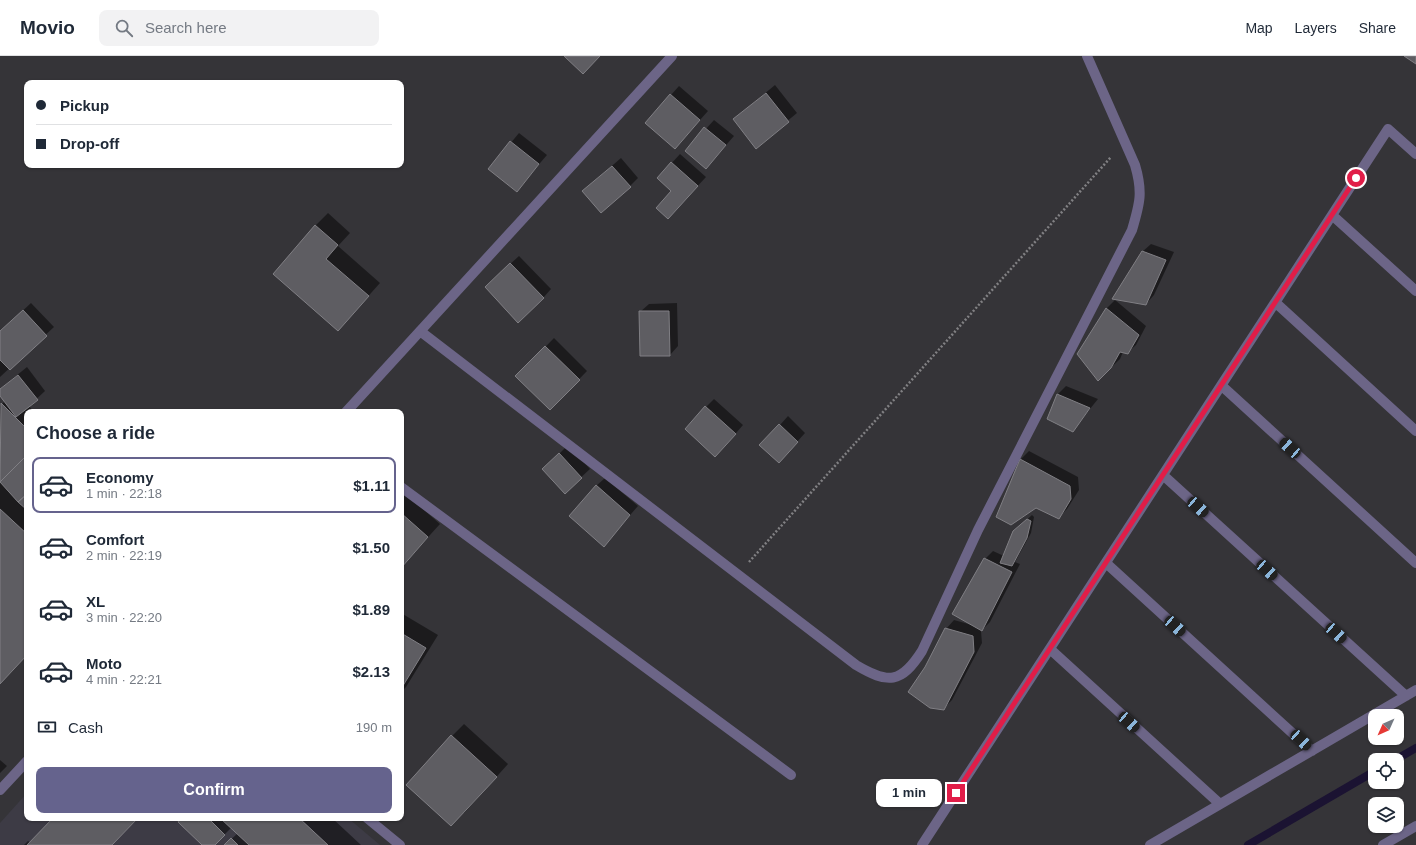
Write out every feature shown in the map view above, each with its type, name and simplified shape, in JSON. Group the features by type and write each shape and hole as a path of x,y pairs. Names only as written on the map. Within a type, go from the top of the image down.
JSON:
{"street":[{"path":"349,409 672,56"},
{"path":"420,331 856,665 869,673 883,678 900,676 912,667 922,651 978,530 1132,230 1139,206 1140,184 1125,142 1087,56"},
{"path":"922,845 1388,129 1416,154"},
{"path":"1332,215 1416,291"},
{"path":"1276,303 1416,431"},
{"path":"1222,386 1416,563"},
{"path":"1164,475 1406,696"},
{"path":"404,489 791,775"},
{"path":"1106,563 1312,751"},
{"path":"1050,649 1220,804"},
{"path":"1150,845 1416,690"},
{"path":"0,790 24,764"},
{"path":"371,821 400,845"},
{"path":"1383,845 1416,826"}],"path":[{"path":"738,574 1125,142"}],"shaded area":[{"path":"24,796 24,821 352,821 380,845 0,845 0,823"}],"building":[{"path":"564,56 600,56 583,74"},
{"path":"1404,56 1416,56 1416,64"},
{"path":"766,93 789,122 756,149 733,119"},
{"path":"670,94 700,120 675,149 645,123"},
{"path":"704,127 726,145 706,169 685,151"},
{"path":"510,141 539,164 517,192 488,169"},
{"path":"671,162 698,186 668,219 656,208 671,191 657,178"},
{"path":"612,166 631,187 601,213 582,191"},
{"path":"315,225 338,245 326,259 369,296 338,331 273,274"},
{"path":"1142,251 1166,260 1146,305 1112,299"},
{"path":"510,263 544,298 518,323 485,287"},
{"path":"1106,308 1139,335 1128,354 1120,352 1111,368 1098,381 1077,354"},
{"path":"23,310 47,336 10,370 0,360 0,331"},
{"path":"639,311 669,311 670,356 640,356"},
{"path":"545,346 580,380 550,410 515,376"},
{"path":"18,375 38,400 26,409 24,409 24,411 16,417 0,396 0,389"},
{"path":"1057,394 1090,408 1073,432 1047,419"},
{"path":"1,403 24,426 24,458 0,482"},
{"path":"705,406 736,434 715,457 685,429"},
{"path":"779,424 798,442 779,463 759,445"},
{"path":"559,453 582,478 565,494 542,469"},
{"path":"24,458 24,497 18,502 0,482"},
{"path":"1020,459 1070,486 1071,499 1059,519 1036,508 1011,525 996,517"},
{"path":"596,485 630,515 604,547 569,516"},
{"path":"24,497 24,507 18,502"},
{"path":"0,509 24,531 24,658 0,684"},
{"path":"404,516 428,537 404,565"},
{"path":"1027,519 1031,521 1027,538 1012,566 1000,563 1013,531"},
{"path":"984,558 1012,572 982,631 952,614"},
{"path":"945,628 973,636 974,652 944,710 930,708 908,692 925,667"},
{"path":"404,635 426,648 404,684"},
{"path":"451,735 497,777 451,826 406,785"},
{"path":"50,821 135,821 112,845 27,845"},
{"path":"211,821 225,835 215,845 202,845 178,822"},
{"path":"223,821 302,821 328,845 249,845"},
{"path":"231,838 238,845 224,845"}],"waterway":[{"path":"1404,755 1416,748"},
{"path":"1248,845 1368,775"}],"route":[{"path":"956,793 1356,178"}]}
